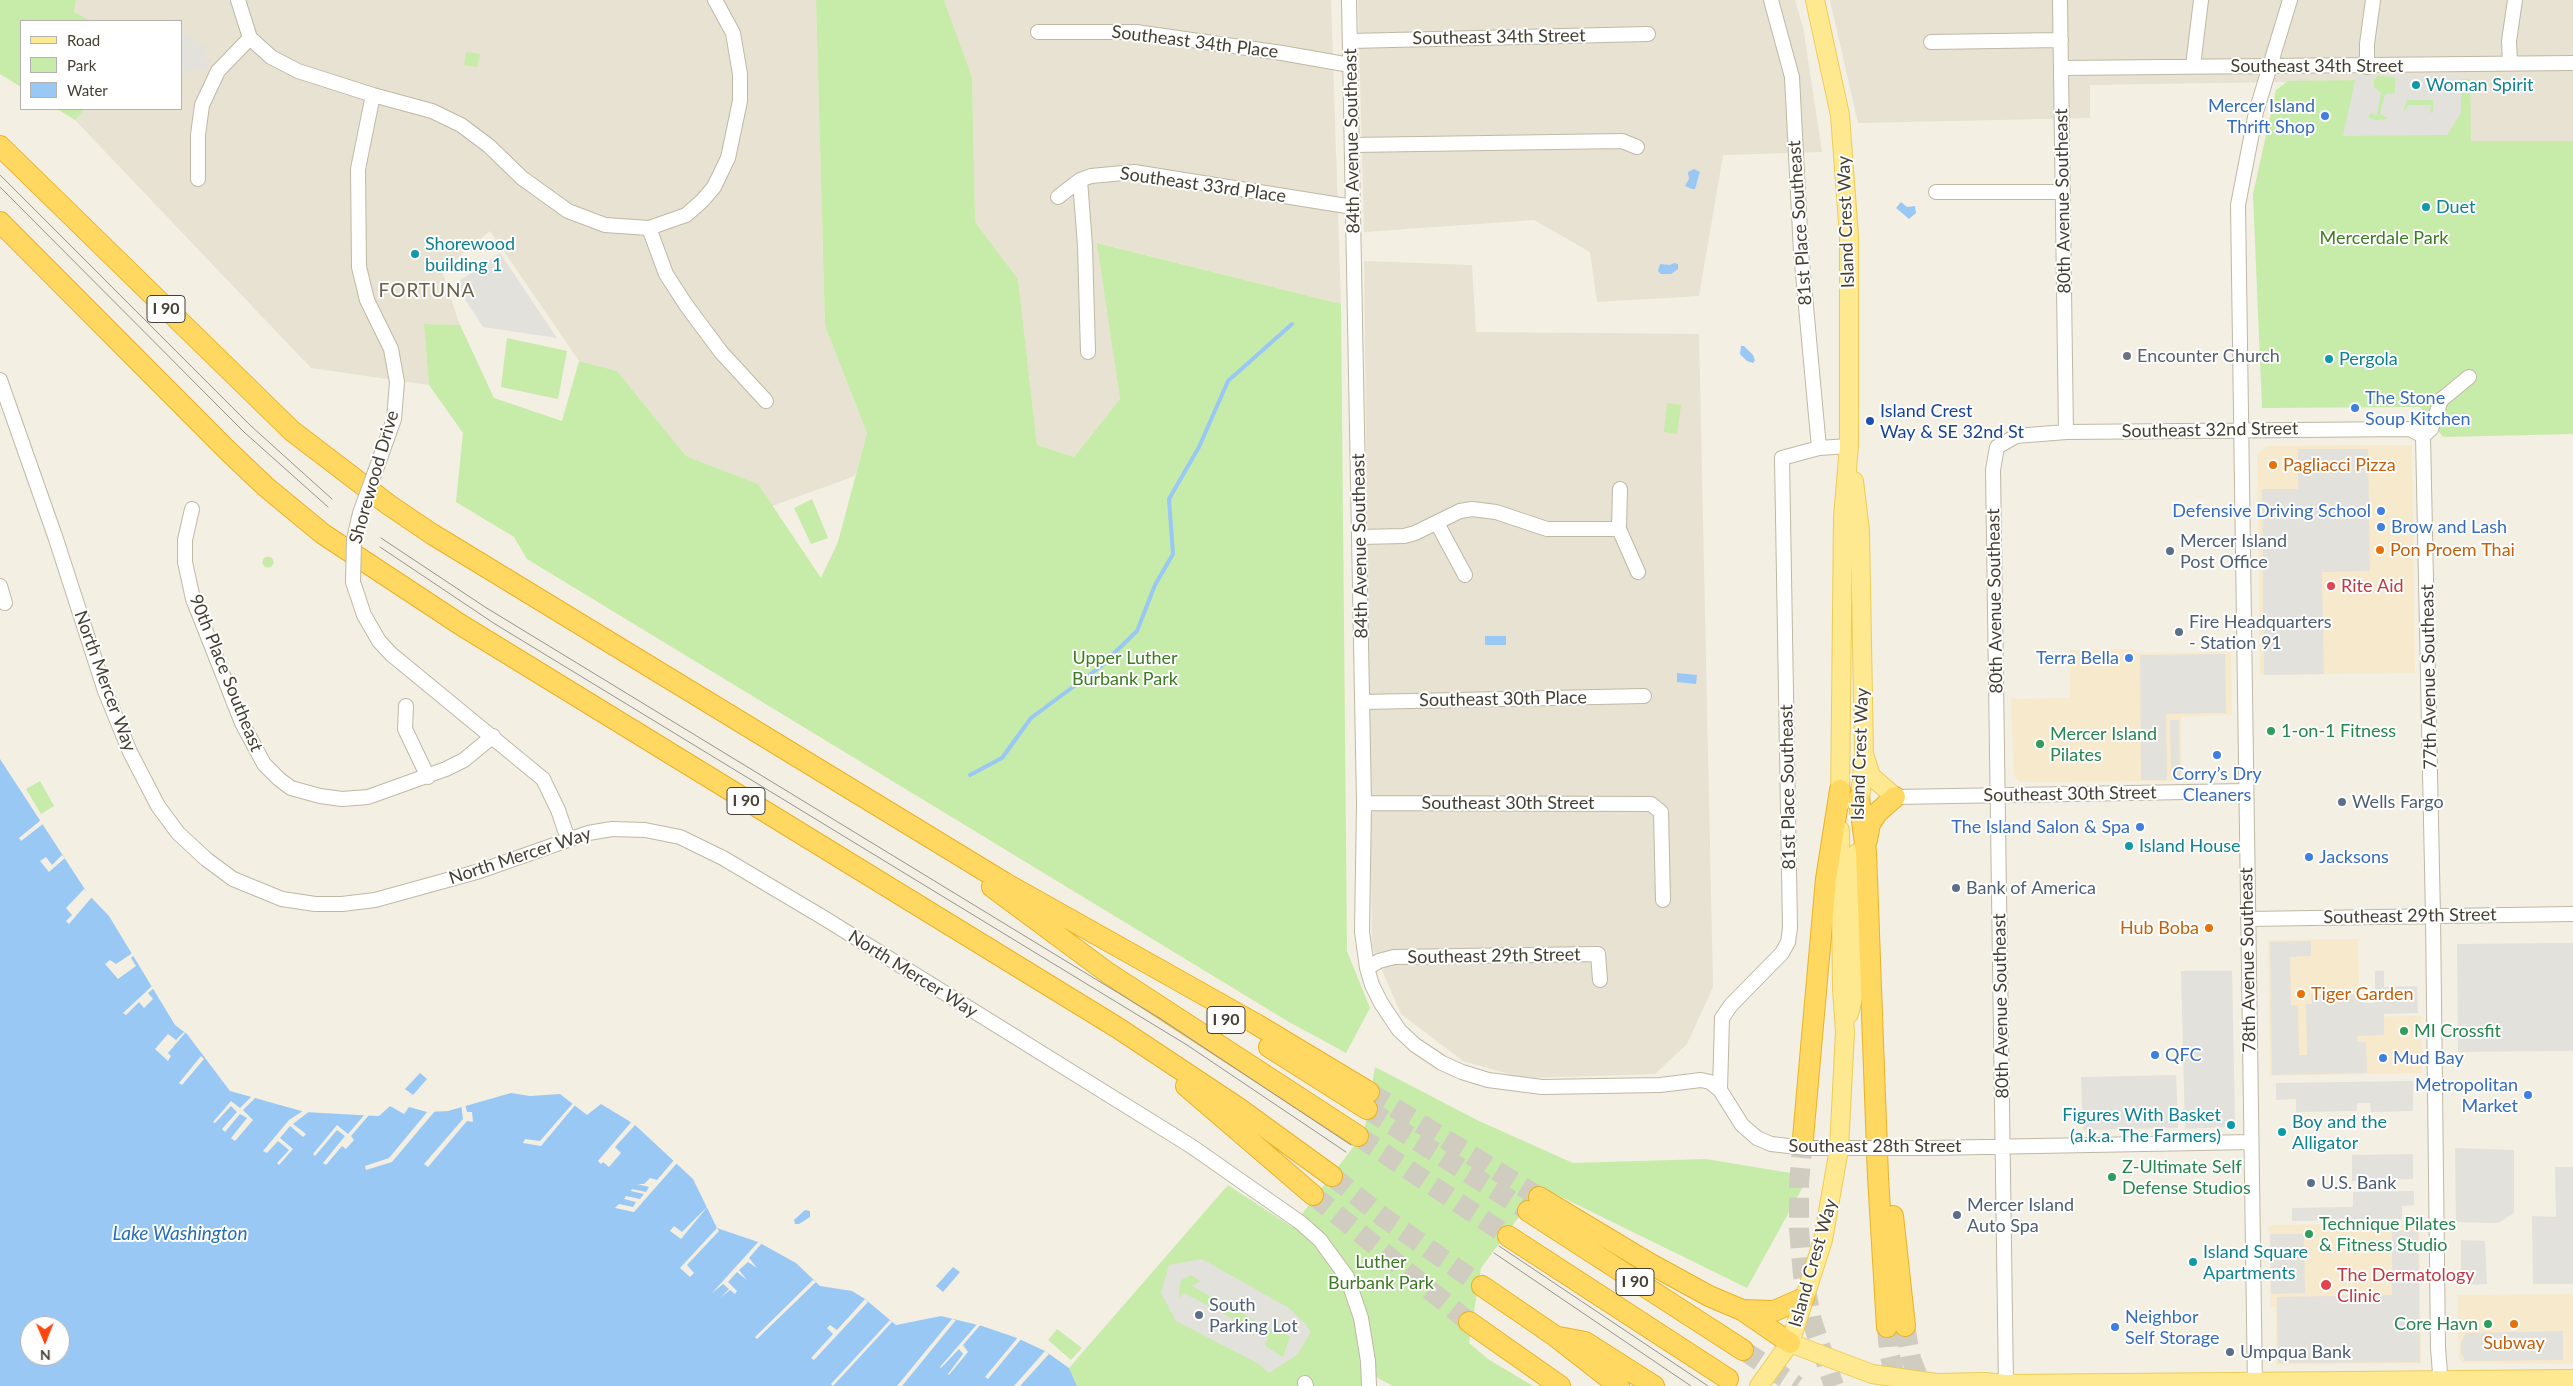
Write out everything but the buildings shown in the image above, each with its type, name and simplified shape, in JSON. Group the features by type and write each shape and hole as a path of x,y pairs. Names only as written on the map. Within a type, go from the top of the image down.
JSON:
{"highway":[{"name":"I 90","path":"0,146 292,431 337,468 432,534 1086,930 1256,1024 1368,1100"},
{"name":"I 90","path":"0,222 227,450 266,487 323,534 377,571 494,645 1118,1028 1237,1107 1332,1176"},
{"path":"1803,1138 1826,879 1840,790"},
{"path":"1866,852 1870,824 1877,813 1895,797"},
{"path":"1859,798 1866,852 1872,1016 1896,1326"},
{"path":"900,819 1108,972 1358,1136"},
{"path":"1118,1028 1313,1195"},
{"name":"I 90","path":"1742,1310 1709,1296 1533,1204 1624,1275 1743,1350"},
{"path":"1508,1236 1728,1379"},
{"path":"1482,1286 1555,1336 1619,1386"},
{"path":"1742,1310 1774,1312 1804,1298"},
{"path":"1742,1310 1790,1343"},
{"path":"1469,1322 1560,1386"},
{"path":"1555,1336 1586,1342 1654,1386"}],"main road":[{"name":"Island Crest Way","path":"1759,1386 1790,1343 1823,1240 1840,1148 1845,1032 1842,989 1840,790 1843,517 1849,446 1849,236 1840,115 1815,0"},
{"name":"Island Crest Way","path":"1845,1032 1855,990 1859,798 1864,754 1860,531 1849,446"},
{"path":"1864,754 1871,776 1895,797"},
{"path":"1790,1343 1842,1364 1902,1380 2006,1385 2441,1383 2573,1378"}],"street":[{"path":"238,0 250,38 271,57 298,71 373,95 432,111 460,125 489,146 522,178 568,211 605,224 649,228 686,215 714,187 728,158 740,101 738,65 733,33 715,0"},
{"name":"84th Avenue Southeast","path":"1349,0 1363,702 1362,932 1367,968 1381,1003 1399,1030 1415,1045 1442,1062 1488,1080 1520,1085 1660,1085 1701,1080 1710,1082 1720,1090"},
{"name":"81st Place Southeast","path":"1720,1090 1722,1018 1731,1005 1782,953 1788,942 1790,928 1782,458 1819,448 1801,252 1792,77 1771,0"},
{"name":"80th Avenue Southeast","path":"2060,0 2066,432"},
{"path":"2194,66 2201,0"},
{"name":"78th Avenue Southeast","path":"2255,1383 2246,791 2243,430 2238,205 2256,112 2290,0"},
{"path":"2367,66 2367,44 2373,0"},
{"path":"2510,64 2509,41 2515,0"},
{"name":"Southeast 34th Place","path":"1038,32 1136,32 1282,53 1350,66"},
{"name":"Southeast 34th Street","path":"1350,41 1648,34"},
{"path":"198,179 198,135 202,105 218,71 250,38"},
{"path":"1931,42 2061,40"},
{"name":"Southeast 34th Street","path":"2061,68 2573,63"},
{"name":"Shorewood Drive","path":"373,95 358,169 359,267 367,300 391,349 397,382 394,419 360,513 354,540 353,582 364,615 380,641 391,654 543,779 558,810 568,839"},
{"path":"1352,145 1622,141 1636,147"},
{"name":"Southeast 33rd Place","path":"1058,197 1080,180 1091,176 1134,172 1353,207"},
{"path":"1080,180 1085,246 1088,352"},
{"path":"1936,192 2063,192"},
{"path":"649,228 666,274 686,305 721,352 766,401"},
{"path":"2423,436 2431,429 2441,400 2469,377"},
{"name":"North Mercer Way","path":"0,380 56,539 105,691 130,752 158,806 178,833 206,859 233,879 282,900 315,904 347,903 375,900 480,871 588,833 612,829 645,830 680,837 724,858 824,918 1191,1146 1302,1223 1320,1240 1347,1277 1361,1318 1368,1361 1369,1386"},
{"name":"Southeast 32nd Street","path":"1997,447 2016,436 2066,432 2410,429 2423,436"},
{"name":"77th Avenue Southeast","path":"2423,436 2433,916 2437,1319 2441,1383"},
{"path":"1819,448 1849,446"},
{"name":"80th Avenue Southeast","path":"1997,447 1993,470 2006,1385"},
{"path":"1620,489 1619,529 1638,572"},
{"name":"90th Place Southeast","path":"192,509 185,540 185,562 193,599 242,723 264,764 291,788 320,796 342,798 368,796 428,777 464,760 493,736"},
{"path":"1360,537 1404,536 1437,523 1460,510 1472,509 1496,512 1547,529 1619,529"},
{"path":"1437,523 1465,575"},
{"path":"0,586 5,603"},
{"name":"Southeast 30th Place","path":"1363,702 1644,696"},
{"path":"406,706 405,729 428,777"},
{"name":"Southeast 30th Street","path":"1895,797 2246,791"},
{"name":"Southeast 30th Street","path":"1364,803 1651,804 1661,812 1663,900"},
{"name":"Southeast 29th Street","path":"2248,919 2573,914"},
{"name":"Southeast 29th Street","path":"1367,968 1379,961 1394,958 1598,954 1600,980"},
{"name":"Southeast 28th Street","path":"1720,1090 1742,1125 1757,1138 1785,1147 1930,1148 2252,1142"}],"shaded area":[{"path":"76,0 816,0 825,326 867,433 855,476 772,506 758,484 686,456 617,371 579,361 490,231 442,271 460,325 424,324 429,385 311,368 75,120 84,110 182,110 182,20 89,20 74,12"},
{"path":"944,0 1331,0 1341,304 1098,243 1120,399 1074,457 1037,445 1018,279 975,222 972,77"},
{"path":"1358,0 1795,0 1803,27 1822,152 1723,155 1699,296 1597,302 1590,252 1534,220 1364,232"},
{"path":"1830,0 2573,0 2573,141 2471,142 2469,79 2090,85 2090,118 1858,123"},
{"path":"182,33 206,47 204,59 209,62 204,70 197,68 189,74 182,70"},
{"path":"2461,75 2461,113 2447,135 2343,136 2356,76","holes":["2377,76 2395,77 2395,93 2385,94 2380,113 2388,119 2374,120 2368,117 2370,113 2377,115 2381,93 2374,87 2374,78","2407,100 2433,100 2433,112 2429,113 2432,105 2409,105 2403,113"]},
{"path":"500,253 557,338 483,327 455,284"},
{"path":"1364,261 1472,265 1476,332 1699,334 1713,987 1687,1044 1655,1074 1523,1078 1463,1061 1401,1014 1372,947"},
{"path":"2412,445 2415,673 2260,675 2257,454 2267,446"},
{"path":"2298,449 2368,449 2370,571 2322,572 2324,674 2264,675 2262,489 2298,489"},
{"path":"2132,649 2136,653 2231,652 2232,715 2181,717 2182,781 2020,782 2014,776 2011,699 2070,698 2070,650"},
{"path":"2225,654 2226,713 2166,714 2167,780 2141,780 2140,655"},
{"path":"2170,720 2179,720 2180,780 2171,780"},
{"path":"2358,939 2360,1017 2421,1016 2422,1073 2270,1076 2268,940"},
{"path":"2311,941 2311,956 2290,957 2291,1005 2298,1006 2299,1055 2307,1055 2306,1004 2312,1004 2311,995 2364,994 2364,1003 2375,1003 2375,971 2384,971 2384,987 2417,986 2418,1013 2384,1014 2384,1035 2357,1036 2357,1042 2366,1042 2367,1073 2272,1075 2270,942"},
{"path":"2573,943 2573,1051 2458,1052 2457,944"},
{"path":"2181,971 2232,971 2235,1120 2227,1127 2185,1129"},
{"path":"2176,1075 2178,1128 2083,1130 2081,1077"},
{"path":"2413,1081 2413,1111 2371,1112 2370,1103 2357,1103 2357,1111 2296,1112 2296,1099 2276,1100 2276,1083"},
{"path":"2455,1148 2514,1150 2514,1213 2498,1223 2456,1222"},
{"path":"2413,1154 2413,1179 2352,1181 2352,1155"},
{"path":"2555,1167 2573,1167 2573,1284 2533,1284 2532,1216 2556,1217"},
{"path":"2414,1191 2414,1205 2402,1206 2402,1219 2292,1221 2292,1208 2353,1207 2353,1192"},
{"path":"2419,1223 2421,1363 2276,1365 2276,1307 2271,1307 2269,1225"},
{"path":"2392,1231 2418,1231 2420,1362 2278,1363 2277,1297 2392,1295"},
{"path":"2270,1234 2304,1234 2305,1293 2271,1294"},
{"path":"2461,1240 2485,1241 2487,1284 2461,1285"},
{"name":"South Parking Lot","path":"1202,1259 1289,1308 1303,1321 1311,1332 1297,1355 1269,1373 1259,1364 1176,1321 1161,1293 1169,1265","holes":["1191,1275 1200,1281 1192,1286 1272,1330 1276,1325 1290,1337 1283,1357 1265,1346 1268,1337 1184,1293 1178,1298 1181,1280"]},
{"path":"2573,1294 2573,1364 2464,1363 2459,1359 2457,1295"},
{"path":"2563,1331 2563,1360 2465,1361 2461,1353 2461,1342 2466,1333"}],"green space":[{"path":"0,0 76,0 74,12 89,20 20,20 20,86 0,74"},
{"name":"Upper Luther Burbank Park","path":"816,0 944,0 972,77 975,222 1018,279 1037,445 1074,457 1120,399 1097,243 1341,304 1347,951 1370,1008 1346,1053 1289,1022 527,559 514,537 456,502 463,433 429,385 424,324 460,325 494,398 562,421 579,361 617,371 686,456 758,484 821,578 838,542 867,433 825,326"},
{"path":"466,52 480,54 477,67 464,65"},
{"name":"Mercerdale Park","path":"2377,76 2393,76 2396,80 2470,79 2471,141 2573,141 2573,434 2443,437 2420,407 2262,408 2253,194 2276,90 2288,81 2374,80"},
{"path":"59,110 84,110 75,120"},
{"path":"507,338 567,351 558,399 501,387"},
{"path":"1667,403 1681,405 1677,434 1664,432"},
{"path":"812,499 828,538 811,544 794,508"},
{"path":"268,556 274,562 268,568 262,562"},
{"path":"40,781 54,806 41,814 26,789"},
{"name":"Luther Burbank Park","path":"1375,1067 1479,1121 1573,1163 1706,1159 1809,1176 1747,1288 1541,1187 1481,1268 1469,1343 1488,1359 1533,1386 1393,1386 1361,1369 1361,1386 1077,1386 1069,1368 1228,1185 1292,1227 1364,1133"},
{"path":"1057,1329 1082,1348 1071,1360 1048,1340"}],"water":[{"path":"1694,169 1700,172 1695,189 1692,189 1685,186 1689,179 1688,172"},
{"path":"1901,202 1907,207 1915,206 1916,213 1909,219 1896,208"},
{"path":"1660,264 1670,265 1678,264 1678,269 1671,274 1661,274 1658,271"},
{"path":"1741,346 1744,346 1753,355 1755,360 1753,363 1747,361 1740,354"},
{"path":"1485,636 1506,636 1506,645 1485,645"},
{"path":"1677,673 1697,675 1696,684 1677,682"},
{"name":"Lake Washington","path":"0,759 88,894 109,916 175,1025 187,1034 230,1091 305,1112 379,1116 390,1106 404,1114 409,1107 427,1112 448,1111 511,1093 530,1096 560,1094 587,1115 601,1104 634,1124 693,1179 717,1228 758,1242 796,1263 820,1286 852,1291 865,1299 896,1325 941,1316 982,1326 1017,1338 1045,1351 1069,1368 1077,1386 0,1386"},
{"path":"420,1073 427,1079 413,1095 405,1089"},
{"path":"805,1210 810,1211 810,1217 799,1224 795,1224 794,1220"},
{"path":"953,1267 960,1272 943,1292 936,1286"}],"pier":[{"path":"41,820 43,824 21,841 19,838"},
{"path":"62,855 65,858 49,872 40,861 46,857 52,865"},
{"path":"84,889 92,897 69,924 66,921 72,915 66,908"},
{"path":"134,952 135,954 131,958 136,966 118,979 105,964 110,960 116,964"},
{"path":"152,986 154,988 148,993 153,999 144,1008 139,1002 126,1015 123,1013"},
{"path":"184,1032 168,1053 171,1056 168,1061 155,1049 168,1034 176,1040"},
{"path":"201,1056 204,1059 182,1085 179,1083"},
{"path":"253,1095 257,1096 243,1110 253,1120 235,1141 231,1138 247,1118 240,1114 225,1132 222,1129 237,1112 231,1106 215,1123 213,1122 231,1101 240,1108"},
{"path":"574,1102 576,1104 541,1146 523,1143 525,1139 540,1141"},
{"path":"465,1103 467,1112 472,1112 473,1122 467,1121 428,1167 424,1164 463,1119 461,1104"},
{"path":"306,1109 311,1110 293,1124 306,1134 303,1137 290,1126 280,1138 293,1149 279,1165 277,1163 289,1150 278,1141 267,1153 263,1151 289,1120"},
{"path":"428,1111 435,1111 392,1162 366,1170 365,1166 389,1158"},
{"path":"366,1113 369,1113 369,1115 351,1136 354,1140 346,1149 342,1146 326,1165 323,1163 345,1136 337,1130 315,1156 313,1154 337,1125 348,1134"},
{"path":"633,1120 637,1123 615,1147 621,1153 609,1167 603,1162 601,1164 598,1161"},
{"path":"675,1159 678,1162 634,1212 615,1208 619,1204 633,1207 636,1202 624,1199 626,1196 640,1199 644,1194 631,1191 632,1189 646,1192 649,1187 637,1184 644,1184 650,1178 657,1180"},
{"path":"708,1206 681,1239 670,1231 674,1226 682,1232"},
{"path":"717,1228 719,1231 687,1265 694,1273 690,1277 680,1268"},
{"path":"760,1240 763,1242 749,1258 757,1268 748,1262 739,1270 747,1280 737,1272 728,1282 737,1291 735,1294 730,1290 720,1298 729,1289 723,1284 712,1293"},
{"path":"813,1280 816,1282 757,1339 755,1337"},
{"path":"865,1299 868,1302 814,1360 811,1358 833,1334 827,1328 830,1325 837,1330"},
{"path":"952,1319 956,1320 902,1386 897,1386"},
{"path":"890,1320 892,1322 833,1386 831,1384"},
{"path":"978,1323 982,1323 963,1345 968,1352 949,1375 963,1354 959,1349 940,1367"},
{"path":"1019,1336 1022,1338 988,1379 985,1377"},
{"path":"1045,1351 1049,1354 1020,1386 1014,1386"}],"waterway":[{"path":"970,775 1002,758 1031,718 1100,667 1137,631 1155,585 1173,554 1169,499 1199,447 1228,381 1292,324"}],"tunnel":[{"path":"1369,1092 1539,1197"},
{"path":"1367,1109 1528,1211"},
{"path":"1358,1136 1508,1236"},
{"path":"1803,1138 1799,1183 1799,1229 1803,1275 1812,1321 1834,1386"},
{"path":"1332,1176 1383,1217 1482,1286"},
{"path":"1313,1195 1469,1322"},
{"path":"1905,1326 1911,1359 1922,1386"},
{"path":"1887,1327 1889,1352 1897,1386"},
{"path":"1743,1350 1797,1386"}],"tram line":[{"path":"0,175 251,426 332,499"},
{"path":"0,187 244,432 328,507"},
{"path":"381,538 485,607 1161,1019 1351,1145"},
{"path":"380,547 495,624 1187,1045 1346,1152"},
{"path":"1499,1246 1708,1386"},
{"path":"1494,1253 1691,1386"}],"place":[{"name":"Woman Spirit","path":"2416,85"},
{"name":"Mercer Island Thrift Shop","path":"2325,116"},
{"name":"Duet","path":"2426,207"},
{"name":"Shorewood building 1","path":"415,254"},
{"name":"Encounter Church","path":"2127,356"},
{"name":"Pergola","path":"2329,359"},
{"name":"The Stone Soup Kitchen","path":"2355,408"},
{"name":"Island Crest Way & SE 32nd St","path":"1870,421"},
{"name":"Pagliacci Pizza","path":"2273,465"},
{"name":"Defensive Driving School","path":"2381,511"},
{"name":"Brow and Lash","path":"2381,527"},
{"name":"Pon Proem Thai","path":"2380,550"},
{"name":"Mercer Island Post Office","path":"2170,551"},
{"name":"Rite Aid","path":"2331,586"},
{"name":"Fire Headquarters - Station 91","path":"2179,632"},
{"name":"Terra Bella","path":"2129,658"},
{"name":"1-on-1 Fitness","path":"2271,731"},
{"name":"Mercer Island Pilates","path":"2040,744"},
{"name":"Corry’s Dry Cleaners","path":"2217,755"},
{"name":"Wells Fargo","path":"2342,802"},
{"name":"The Island Salon & Spa","path":"2140,827"},
{"name":"Island House","path":"2129,846"},
{"name":"Jacksons","path":"2309,857"},
{"name":"Bank of America","path":"1956,888"},
{"name":"Hub Boba","path":"2209,928"},
{"name":"Tiger Garden","path":"2301,994"},
{"name":"MI Crossfit","path":"2404,1031"},
{"name":"QFC","path":"2155,1055"},
{"name":"Mud Bay","path":"2383,1058"},
{"name":"Metropolitan Market","path":"2528,1095"},
{"name":"Figures With Basket (a.k.a. The Farmers)","path":"2231,1125"},
{"name":"Boy and the Alligator","path":"2282,1132"},
{"name":"Z-Ultimate Self Defense Studios","path":"2112,1177"},
{"name":"U.S. Bank","path":"2311,1183"},
{"name":"Mercer Island Auto Spa","path":"1957,1215"},
{"name":"Technique Pilates & Fitness Studio","path":"2309,1234"},
{"name":"Island Square Apartments","path":"2193,1262"},
{"name":"The Dermatology Clinic","path":"2326,1285"},
{"name":"South Parking Lot","path":"1199,1315"},
{"name":"Core Havn","path":"2488,1324"},
{"name":"Subway","path":"2514,1324"},
{"name":"Neighbor Self Storage","path":"2115,1327"},
{"name":"Umpqua Bank","path":"2230,1352"}],"district":[{"name":"FORTUNA","path":"427,291"}]}
